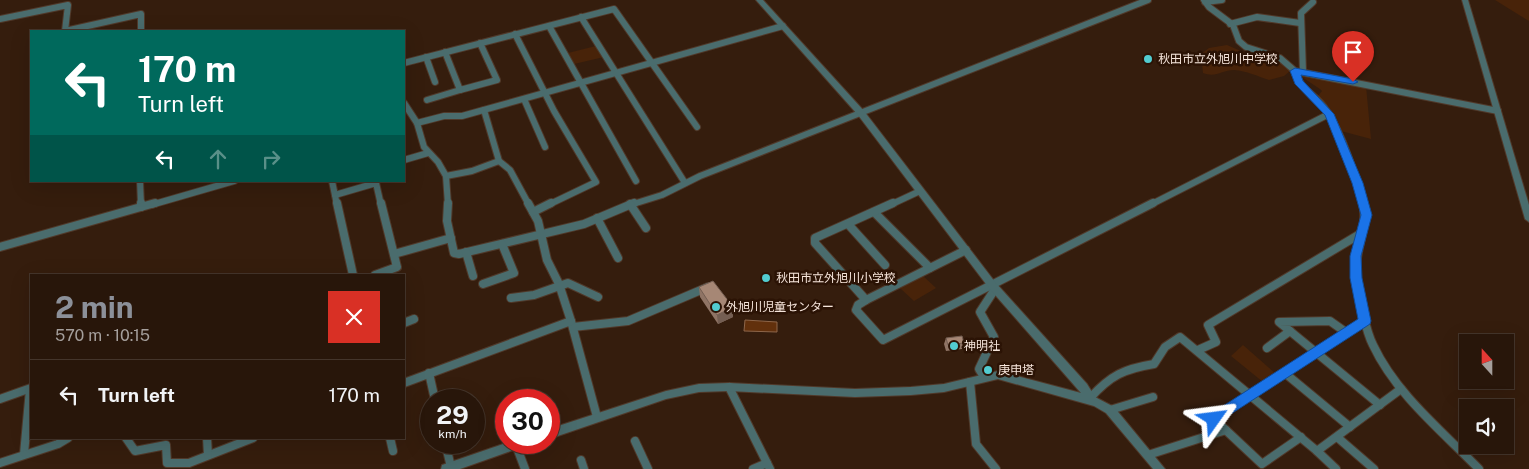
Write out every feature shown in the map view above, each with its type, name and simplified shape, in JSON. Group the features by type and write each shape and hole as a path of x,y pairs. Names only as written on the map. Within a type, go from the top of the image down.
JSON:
{"street":[{"path":"759,0 861,113 994,287 1083,387 1090,398"},
{"path":"405,105 415,121 424,147 438,162 446,176 447,221 454,253 466,252 542,235 597,218 630,204 662,195 686,183 1148,0"},
{"path":"1204,1 1222,0"},
{"path":"1465,0 1529,219"},
{"path":"1204,1 1230,24 1239,41 1246,46 1280,58 1295,71 1498,110"},
{"path":"1303,72 1300,13 1313,2"},
{"path":"0,19 68,5 65,30 141,14 141,30"},
{"path":"405,63 614,9 697,127"},
{"path":"1230,24 1245,17 1271,16 1300,22"},
{"path":"582,17 686,183"},
{"path":"549,26 636,181"},
{"path":"405,120 415,121 444,116 462,116 783,26"},
{"path":"515,34 547,93 554,111 596,182 573,191 565,198 533,212"},
{"path":"427,100 497,80 480,43"},
{"path":"445,52 460,90"},
{"path":"426,57 435,82"},
{"path":"1295,71 1298,82 1329,114 1353,167 1366,215 1356,256 1356,278 1372,344 1401,389 1479,469"},
{"path":"524,99 545,147"},
{"path":"484,110 499,161 510,170 533,212 542,235 547,260 559,284 572,324 597,417"},
{"path":"966,250 866,300 858,305 856,310 883,340 994,287 1329,114"},
{"path":"405,160 428,152"},
{"path":"446,176 472,171 499,161"},
{"path":"140,182 140,208"},
{"path":"0,247 231,182"},
{"path":"332,182 353,274"},
{"path":"335,194 376,183 397,267 378,274"},
{"path":"866,300 815,243 815,238 920,191"},
{"path":"630,204 646,228"},
{"path":"874,212 930,268"},
{"path":"597,218 618,258"},
{"path":"848,224 885,265"},
{"path":"1198,350 1216,342 1208,325 1360,234"},
{"path":"394,254 450,238"},
{"path":"484,284 514,273 502,244"},
{"path":"466,252 473,276"},
{"path":"511,298 534,294 559,284 568,283 598,297"},
{"path":"405,383 572,324 628,321 715,284"},
{"path":"984,377 980,370 994,337 980,312 994,287"},
{"path":"405,323 414,319"},
{"path":"1347,333 1330,321 1279,322 1380,405"},
{"path":"1301,437 1262,464 1214,419 1253,396 1365,321"},
{"path":"1267,348 1290,331"},
{"path":"1090,398 1105,380 1122,369 1154,364 1165,347 1180,337 1253,396 1336,469"},
{"path":"429,373 433,389"},
{"path":"1286,374 1350,427"},
{"path":"560,430 666,395 699,388 729,387 855,393 944,388 984,377 1008,376 1090,398 1110,410 1160,469"},
{"path":"970,382 976,444 996,469"},
{"path":"729,387 768,466 753,469"},
{"path":"0,398 30,388"},
{"path":"1317,451 1401,389"},
{"path":"24,454 30,397"},
{"path":"1110,410 1153,397"},
{"path":"1148,455 1226,430"},
{"path":"1337,436 1374,469"},
{"path":"0,463 58,444 66,439"},
{"path":"127,439 134,451 166,445 167,463 188,466 208,455 250,439"},
{"path":"208,439 208,455"},
{"path":"390,439 393,451"},
{"path":"635,441 648,469"},
{"path":"446,454 448,468 495,452"},
{"path":"522,454 525,469"}],"shaded area":[{"path":"1495,0 1529,0 1529,21"},
{"path":"1227,45 1248,54 1262,54 1278,59 1290,71 1284,76 1269,80 1234,70 1212,75 1203,73 1201,54 1209,48"},
{"path":"596,46 604,57 574,64 568,53"},
{"path":"1302,74 1366,86 1371,139 1341,131 1330,109 1318,96 1322,91 1302,77"},
{"path":"923,276 936,288 914,301 900,288"},
{"path":"745,320 777,322 777,332 744,331"},
{"path":"1243,345 1276,374 1263,382 1231,356"}],"building":[{"path":"713,281 733,307 717,315 699,287"},
{"path":"962,336 964,343 948,345 946,338"}],"place":[{"name":"秋田市立外旭川中学校","path":"1148,59"},
{"name":"秋田市立外旭川小学校","path":"766,278"},
{"name":"外旭川児童センター","path":"716,307"},
{"name":"神明社","path":"954,346"},
{"name":"庚申塔","path":"988,370"}],"route":[{"path":"1214,419 1253,396 1365,321 1356,278 1356,256 1366,215 1353,167 1326,109 1298,82 1295,71 1353,82"}]}
